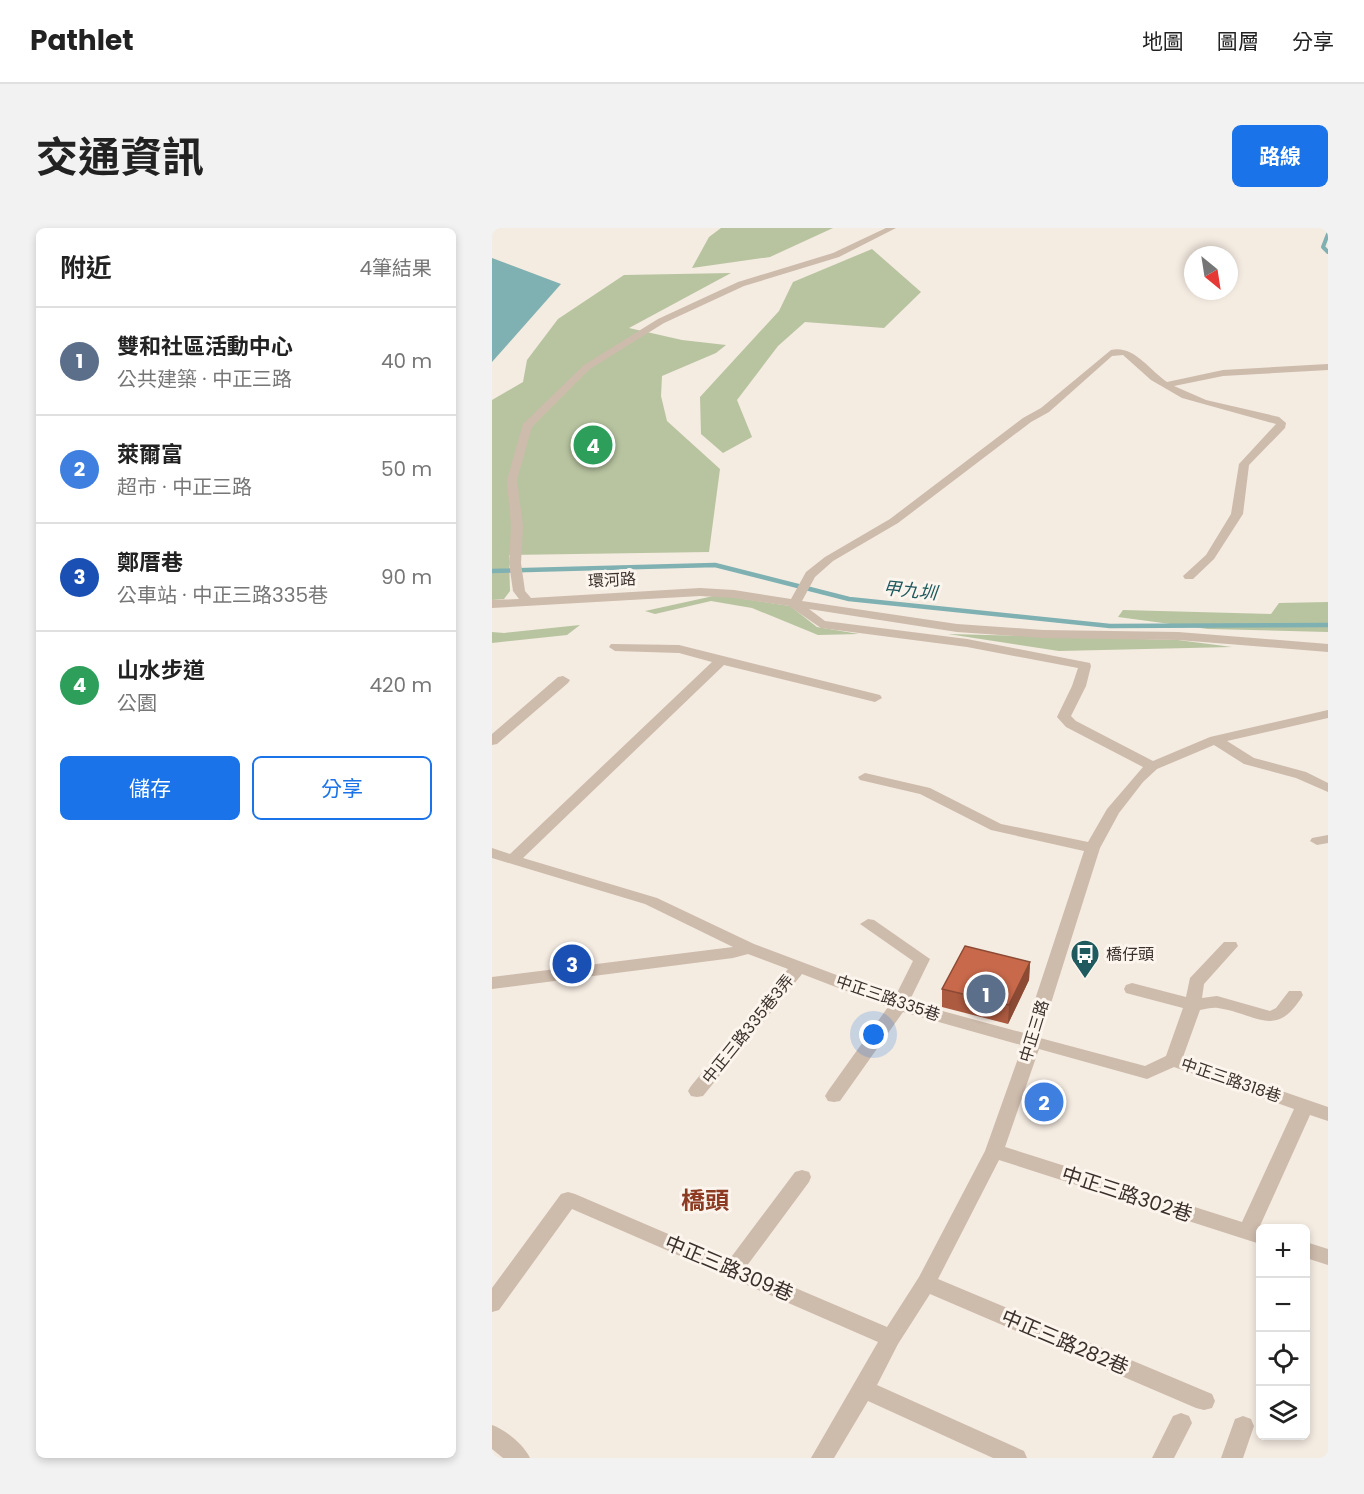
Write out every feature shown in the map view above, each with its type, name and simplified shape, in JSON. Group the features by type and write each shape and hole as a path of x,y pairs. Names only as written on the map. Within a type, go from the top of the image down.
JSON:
{"street":[{"path":"527,602 519,591 514,563 517,526 512,480 527,426 587,368 660,321 741,284 836,255 892,228"},
{"path":"1152,766 1080,729 1064,717 1079,686 1085,666 967,644 821,624 797,599 808,579 829,559 894,521 1027,420 1045,410 1108,354 1118,351 1128,352 1147,372 1172,391 1186,397 1275,418 1281,423 1281,426 1244,464 1237,514 1222,542 1210,557 1189,576"},
{"path":"1165,384 1223,373 1328,367"},
{"name":"環河路","path":"492,604 700,592 797,599 957,628 1043,634 1178,636 1328,648"},
{"path":"615,647 679,649 875,698"},
{"path":"513,859 721,660"},
{"path":"492,741 563,680"},
{"name":"中正三路","path":"822,1458 864,1389 891,1338 926,1283 994,1151 1030,1050 1030,1042 1092,848 1112,812 1138,779 1152,766 1215,740 1328,714"},
{"path":"1215,740 1249,761 1301,776 1328,788"},
{"path":"865,777 925,791 996,827 1092,848"},
{"name":"中正三路335巷","path":"492,853 651,901 748,948 899,1005 1030,1042"},
{"path":"834,1096 899,1005 922,959 868,924"},
{"path":"1173,1060 1193,1005 1196,982 1230,946"},
{"path":"494,984 733,953 748,948"},
{"name":"中正三路335巷3弄","path":"697,1091 799,967"},
{"path":"1132,989 1193,1005 1217,1002 1271,1017 1282,1012 1295,995"},
{"name":"中正三路318巷","path":"1030,1042 1147,1073 1173,1060 1328,1113"},
{"path":"1254,1234 1305,1106"},
{"name":"中正三路302巷","path":"994,1151 1254,1234"},
{"path":"733,1269 802,1177"},
{"name":"中正三路309巷","path":"492,1304 568,1199 891,1338"},
{"path":"1310,1252 1328,1257"},
{"name":"中正三路282巷","path":"926,1283 1204,1401"},
{"path":"864,1389 1016,1458"},
{"path":"1163,1458 1181,1423"},
{"path":"1232,1458 1243,1426"},
{"path":"492,1435 519,1458"}],"green space":[{"path":"721,228 833,228 770,257 692,268 709,237"},
{"path":"872,249 921,292 884,328 805,322 778,346 737,400 752,437 723,453 701,434 700,397 779,311 793,282"},
{"path":"731,273 629,328 682,340 726,345 716,353 662,376 661,396 667,421 720,469 709,552 509,555 510,591 504,599 492,600 492,400 523,382 527,360 558,319 624,275"},
{"path":"718,595 790,606 817,627 859,634 818,635 752,608 711,601 655,614 645,611"},
{"path":"1328,602 1328,632 1208,629 1118,617 1123,610 1271,614 1279,603"},
{"path":"580,625 567,635 492,643 492,632 504,633"},
{"path":"948,634 1178,640 1232,647 1059,651"}],"water":[{"path":"492,258 561,284 492,362"}],"building":[{"path":"965,946 1030,962 1009,1005 942,989"}],"waterway":[{"path":"1328,234 1323,247 1328,252"},
{"name":"甲九圳","path":"492,571 715,565 849,599 1110,626 1328,625"}],"place":[{"name":"山水步道","path":"593,445"},
{"name":"鄭厝巷","path":"572,964"},
{"name":"橋仔頭","path":"1085,980"},
{"name":"雙和社區活動中心","path":"986,994"},
{"name":"萊爾富","path":"1044,1102"}],"district":[{"name":"橋頭","path":"705,1200"}]}
